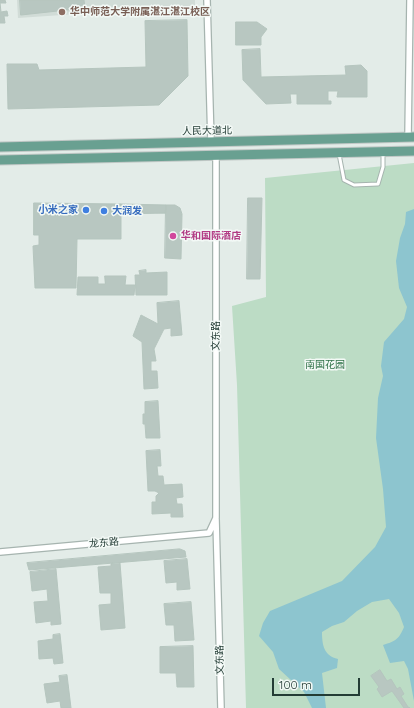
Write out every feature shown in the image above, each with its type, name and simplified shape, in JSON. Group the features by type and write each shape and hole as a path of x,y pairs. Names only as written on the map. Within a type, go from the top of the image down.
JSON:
{"main road":[{"name":"人民大道北","path":"0,147 411,137"},
{"path":"0,160 414,151"}],"street":[{"path":"208,0 211,142"},
{"path":"410,0 411,137"},
{"name":"文东路","path":"216,156 216,517 221,708"},
{"name":"文东路","path":"209,533 216,517"},
{"name":"龙东路","path":"0,552 209,533"}],"lane":[{"path":"339,153 344,180 354,185 378,184 383,167 383,152"}],"shaded area":[{"name":"华中师范大学附属湛江湛江校区","path":"17,0 195,0 195,6 18,18"}],"green space":[{"name":"南国花园","path":"414,163 414,708 246,708 237,385 232,306 266,297 265,178"}],"water":[{"path":"414,209 414,701 408,669 404,661 390,663 383,645 396,639 404,627 399,613 389,599 372,602 357,611 344,622 332,626 322,632 323,645 327,653 333,658 338,659 337,668 322,673 326,708 312,708 304,692 279,669 273,652 259,636 263,623 270,611 342,581 375,547 386,527 383,489 376,438 378,398 383,376 381,366 384,342 404,319 407,307 399,288 396,261 400,238 405,224 406,212"}],"building":[{"path":"0,0 5,0 6,3 0,3"},
{"path":"20,0 84,0 85,8 21,15"},
{"path":"0,3 1,12 7,11 8,16 4,16 5,23 0,23"},
{"path":"187,20 188,76 159,105 8,109 7,64 37,64 39,70 146,67 145,21"},
{"path":"236,22 257,22 267,29 261,37 261,45 236,45"},
{"path":"260,49 261,77 346,75 345,66 361,65 367,71 367,97 337,97 338,91 328,91 328,101 331,101 331,104 297,104 297,94 290,94 291,103 266,104 243,80 242,50"},
{"path":"248,198 262,198 260,279 247,279"},
{"path":"34,203 121,204 121,239 77,239 76,288 35,288 33,246 39,245 39,235 34,235"},
{"path":"121,204 166,205 166,213 121,214"},
{"name":"华和国际酒店","path":"166,205 175,205 180,208 182,214 181,259 165,258"},
{"path":"146,270 146,273 167,272 167,295 136,295 135,275 140,275 139,271"},
{"path":"105,276 126,276 125,285 135,285 134,295 77,295 78,277 98,277 98,284 105,284"},
{"path":"179,301 182,335 171,336 171,328 164,329 154,349 156,361 151,361 151,371 157,371 158,388 144,389 142,342 133,336 141,315 158,324 157,303"},
{"path":"158,401 160,438 146,438 145,424 143,424 145,402"},
{"path":"160,450 161,466 157,466 158,476 163,476 164,485 182,484 183,497 176,498 177,504 182,504 183,517 171,517 171,513 152,514 152,502 156,502 156,496 159,493 155,491 148,491 146,451"},
{"path":"180,549 185,551 186,557 29,570 27,563"},
{"path":"187,559 190,589 177,590 177,582 166,583 164,561"},
{"path":"120,563 125,628 101,630 99,605 111,604 111,593 100,593 98,567 111,566 111,564"},
{"path":"56,569 61,624 51,625 51,621 36,623 34,602 48,601 47,589 32,591 30,572"},
{"path":"191,602 194,640 175,641 174,625 166,625 164,604"},
{"path":"60,634 63,663 54,664 53,658 39,659 38,641 53,639 53,635"},
{"path":"193,646 194,687 177,687 176,673 160,673 160,647"},
{"path":"380,670 387,681 391,679 397,689 400,687 404,694 401,696 410,708 404,708 392,691 382,697 377,689 379,687 371,676"},
{"path":"67,675 71,708 61,708 60,701 47,703 44,684 60,682 59,676"}],"place":[{"name":"华中师范大学附属湛江湛江校区","path":"62,12"},
{"name":"小米之家","path":"86,210"},
{"name":"大润发","path":"104,211"},
{"name":"华和国际酒店","path":"173,236"}]}
